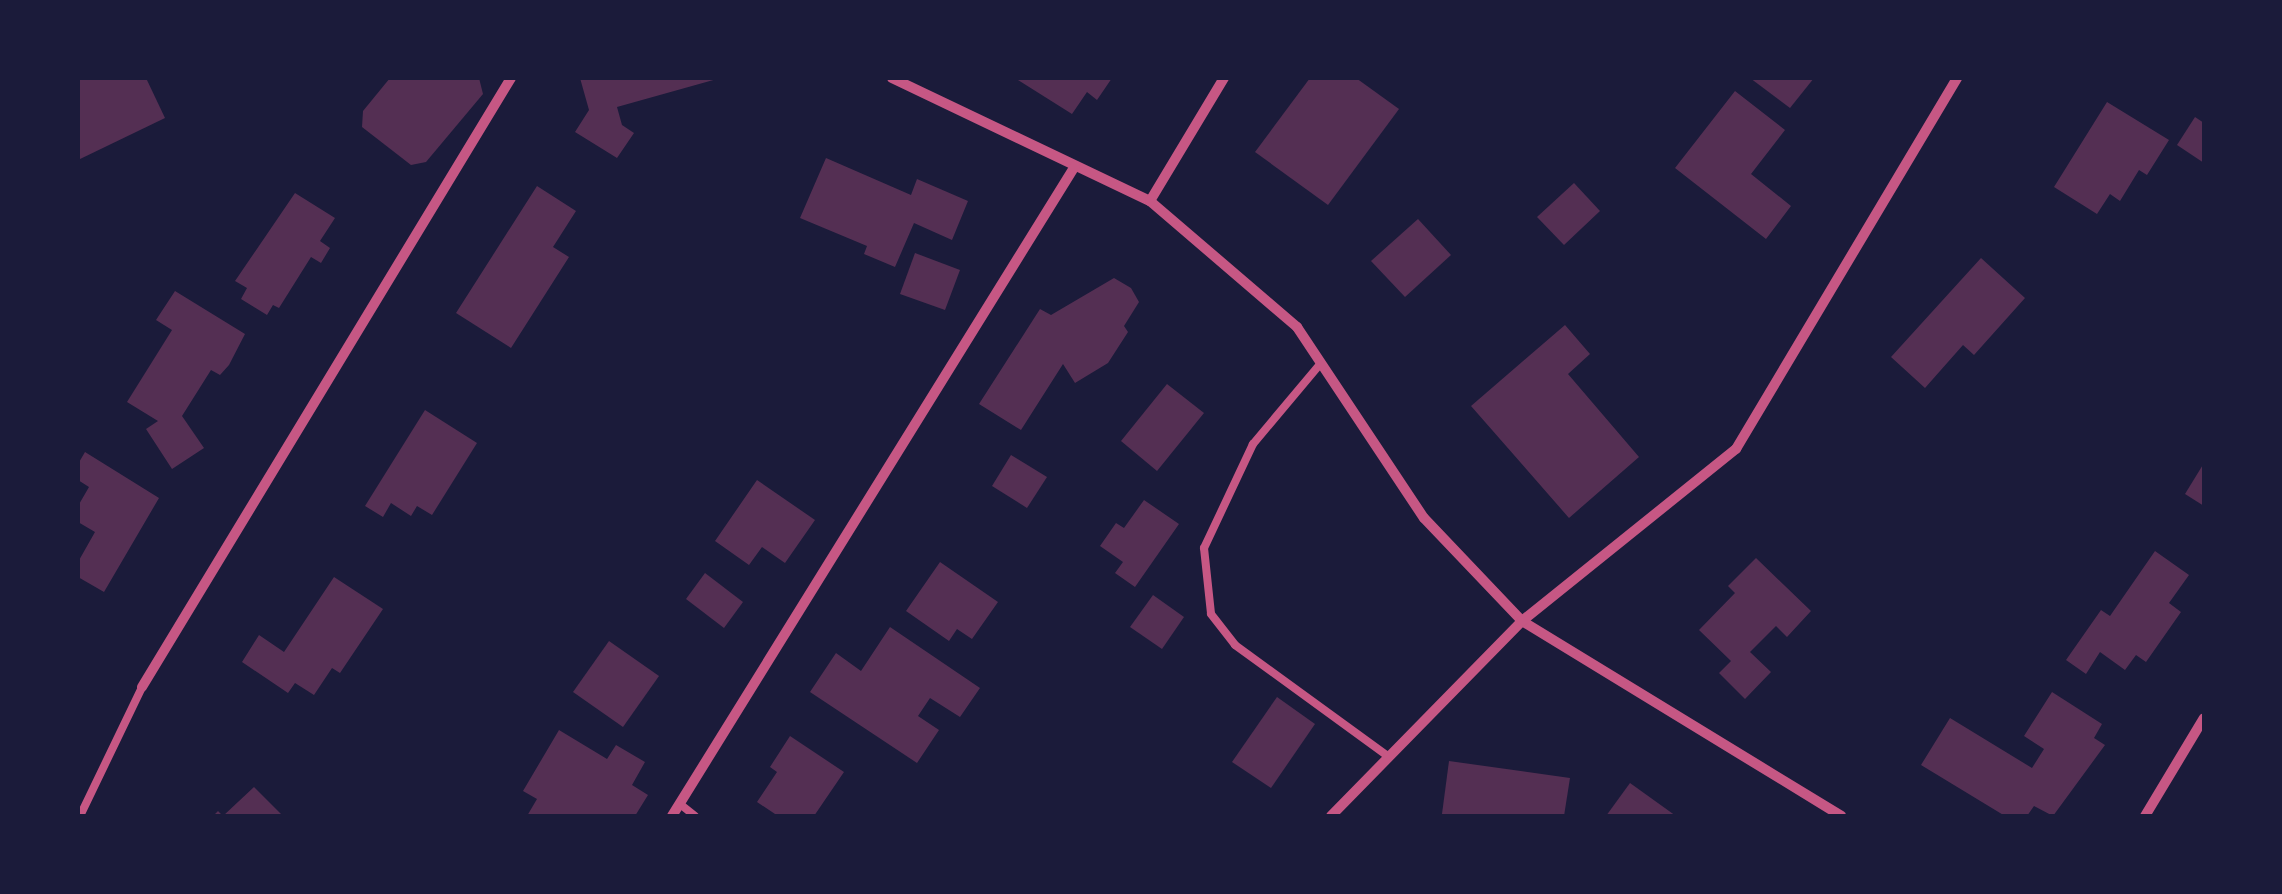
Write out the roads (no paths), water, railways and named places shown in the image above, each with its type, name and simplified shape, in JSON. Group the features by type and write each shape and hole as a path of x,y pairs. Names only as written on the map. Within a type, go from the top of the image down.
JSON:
{"street":[{"path":"142,686 511,78"},
{"path":"892,78 1150,201 1298,326 1424,518 1522,621 1841,816"},
{"path":"1150,201 1224,78"},
{"path":"1331,816 1522,621 1736,449 1957,78"},
{"path":"672,816 1075,166"},
{"path":"2145,816 2204,718"}],"lane":[{"path":"1322,363 1254,444 1204,548 1212,614 1235,645 1389,757"},
{"path":"80,816 142,686"},
{"path":"680,804 696,816"}]}
